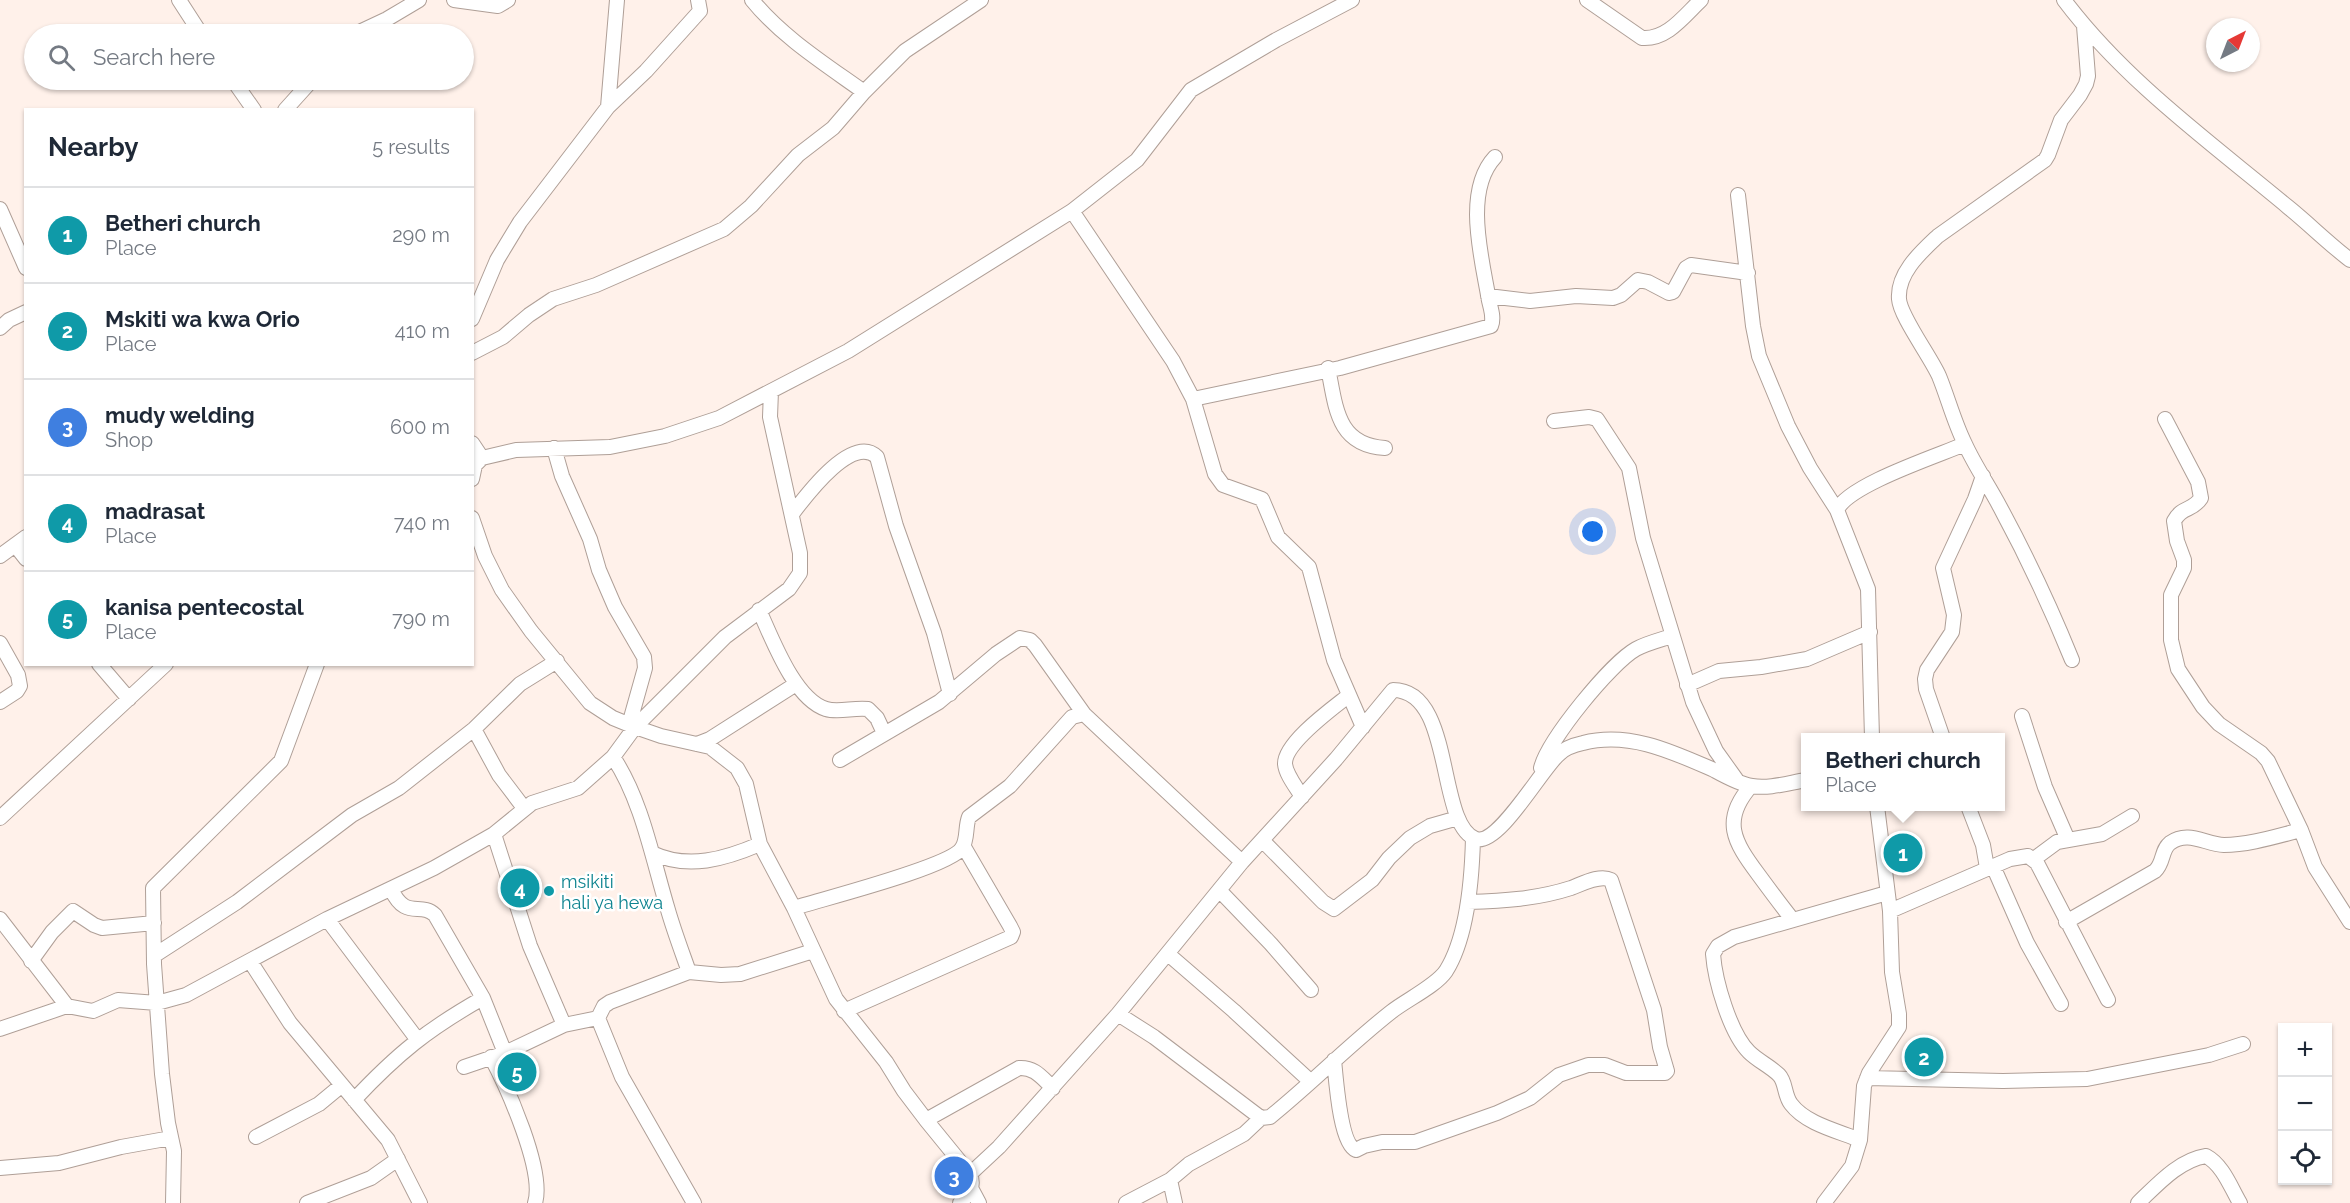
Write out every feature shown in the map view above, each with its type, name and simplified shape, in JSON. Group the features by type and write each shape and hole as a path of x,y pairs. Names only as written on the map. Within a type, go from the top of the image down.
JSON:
{"street":[{"path":"178,0 194,24"},
{"path":"376,24 419,0"},
{"path":"454,0 498,6 508,0"},
{"path":"608,107 617,0"},
{"path":"474,314 507,242 567,158 608,107 646,71 700,11 698,0"},
{"path":"752,0 798,44 864,92"},
{"path":"474,352 503,337 553,299 596,285 724,229 751,206 798,155 833,128 864,92 905,51 981,0"},
{"path":"474,470 475,465 482,458 516,450 610,447 665,436 719,417 848,351 1072,211 1137,160 1191,90 1276,40 1352,0"},
{"path":"1587,0 1642,38 1650,39 1676,25 1701,0"},
{"path":"2064,0 2084,26 2199,134 2350,260"},
{"path":"2072,660 2034,574 1965,444 1939,377 1901,308 1899,283 1923,250 1938,236 2045,160 2066,112 2086,84 2088,76 2084,26"},
{"path":"240,90 253,108"},
{"path":"287,108 303,90"},
{"path":"1193,399 1340,368 1489,327 1493,323 1477,243 1477,222 1481,184 1486,169 1495,157"},
{"path":"1738,195 1753,326 1759,356 1779,406 1810,468 1837,510 1868,589 1872,733"},
{"path":"0,209 24,263"},
{"path":"1072,211 1173,360 1193,399 1219,481 1231,488 1262,499 1278,537 1309,567 1334,660 1363,727"},
{"path":"1488,296 1530,301 1576,296 1613,298 1621,295 1638,280 1648,282 1669,293 1673,292 1686,268 1691,265 1748,273"},
{"path":"0,328 9,320 24,313"},
{"path":"1329,369 1338,414 1347,434 1365,445 1386,448"},
{"path":"0,1029 67,1006 93,1011 118,1000 158,1003 186,995 327,919 391,889 494,834 524,808 547,797 578,788 613,758 632,726 725,637 789,589 800,573 800,552 770,417 771,391"},
{"path":"1554,421 1589,417 1597,419 1629,468 1643,538 1692,702 1716,752 1738,781"},
{"path":"2164,419 2198,482 2201,498 2194,506 2181,510 2174,521 2177,541 2184,560 2184,568 2171,595 2171,640 2178,669 2191,691 2219,724 2261,753 2268,761 2301,830 2315,867 2350,922"},
{"path":"1837,510 1845,499 1866,486 1965,444"},
{"path":"474,446 482,458"},
{"path":"554,448 562,476 591,538 599,570 615,607 644,657 645,668 632,726"},
{"path":"792,514 815,486 845,458 863,452 870,452 877,457 896,526 934,633 950,694"},
{"path":"1940,733 1925,679 1928,670 1952,632 1954,615 1944,568 1983,476"},
{"path":"474,525 485,556 502,590 531,631 590,703 632,726 718,751 737,768 746,784 760,844 794,908 836,999 886,1062 904,1091 971,1181 979,1203"},
{"path":"0,556 20,541"},
{"path":"759,610 779,655 796,684 823,708 868,709 877,718 884,733"},
{"path":"1687,685 1719,671 1807,659 1870,632"},
{"path":"1539,776 1549,748 1571,716 1623,659 1644,645 1672,636"},
{"path":"840,760 950,694 1015,639 1024,637 1035,645 1084,714 1242,862"},
{"path":"0,643 18,675 20,686 17,691 0,702"},
{"path":"155,955 237,902 352,815 399,788 474,729 520,684 557,661"},
{"path":"101,666 129,699"},
{"path":"0,818 164,666"},
{"path":"173,1203 175,1175 163,1083 153,888 281,761 316,666"},
{"path":"697,744 710,739 796,684"},
{"path":"960,1203 971,1181 999,1147 1118,1014 1242,862 1302,797 1392,690 1407,692 1425,708 1435,730 1458,818 1466,832 1473,838 1484,839 1498,829 1551,761 1565,749 1584,742 1620,740 1664,749 1751,786 1801,781"},
{"path":"1302,797 1285,766 1286,759 1290,751 1312,726 1348,696"},
{"path":"794,908 954,857 964,846 969,817 1010,786 1072,717 1084,714"},
{"path":"2022,716 2045,787 2068,840"},
{"path":"474,729 499,775 524,808"},
{"path":"613,758 620,768 645,830 689,972"},
{"path":"1751,786 1737,804 1734,836 1740,850 1792,919"},
{"path":"1824,1203 1852,1166 1860,1140 1862,1098 1867,1078 1899,1027 1892,972 1890,911 1877,811"},
{"path":"1970,811 1990,867 2027,943 2061,1004"},
{"path":"2034,859 2051,845 2102,834 2132,816"},
{"path":"1263,841 1323,902 1334,909 1372,880 1389,858 1410,838 1430,826 1458,818"},
{"path":"2066,922 2156,871 2161,864 2166,847 2177,839 2191,837 2214,843 2230,844 2301,830"},
{"path":"494,834 530,946 564,1025"},
{"path":"1126,1203 1170,1180 1189,1164 1244,1134 1261,1118 1269,1117 1392,1011 1442,976 1459,938 1468,902 1472,877 1473,838"},
{"path":"652,853 675,861 692,863 740,853 760,844"},
{"path":"844,1011 1011,937 1013,932 1010,926 964,846"},
{"path":"1890,911 1990,867 2023,856 2034,859 2108,1000"},
{"path":"1334,1060 1340,1112 1350,1146 1356,1150 1382,1142 1402,1144 1415,1142 1497,1113 1530,1098 1559,1075 1588,1065 1605,1065 1626,1073 1665,1073 1667,1071 1660,1047 1654,1010 1611,880 1603,877 1565,890 1518,900 1468,902"},
{"path":"391,889 402,905 408,909 427,909 435,915 483,998 505,1053"},
{"path":"1219,890 1311,990"},
{"path":"1860,1140 1809,1119 1790,1104 1782,1078 1750,1053 1741,1042 1718,983 1713,954 1718,946 1734,937 1887,893"},
{"path":"31,962 52,932 73,911 94,925 102,927 154,923"},
{"path":"0,919 67,1006"},
{"path":"327,919 417,1039"},
{"path":"694,1203 622,1077 598,1018 604,1006 610,1002 689,972 740,974 813,951"},
{"path":"1168,954 1234,1011 1310,1082"},
{"path":"250,961 290,1023 388,1140 420,1203"},
{"path":"354,1100 389,1063 417,1039 483,998"},
{"path":"1118,1014 1154,1037 1261,1118"},
{"path":"464,1067 505,1053 564,1025 598,1018"},
{"path":"1867,1078 2003,1081 2087,1079 2209,1055 2242,1044"},
{"path":"491,1057 516,1108 533,1169 537,1196 535,1203"},
{"path":"926,1120 1019,1068 1028,1067 1034,1070 1053,1088"},
{"path":"256,1137 319,1104 342,1085"},
{"path":"0,1168 58,1162 171,1138"},
{"path":"2138,1203 2184,1164 2206,1156 2215,1162 2240,1203"},
{"path":"307,1203 371,1178 398,1159"},
{"path":"1170,1180 1175,1203"}],"place":[{"name":"Betheri church","path":"1903,853"},
{"name":"madrasat","path":"520,888"},
{"name":"msikiti hali ya hewa","path":"549,891"},
{"name":"Mskiti wa kwa Orio","path":"1924,1057"},
{"name":"kanisa pentecostal","path":"517,1072"},
{"name":"mudy welding","path":"954,1176"}]}
